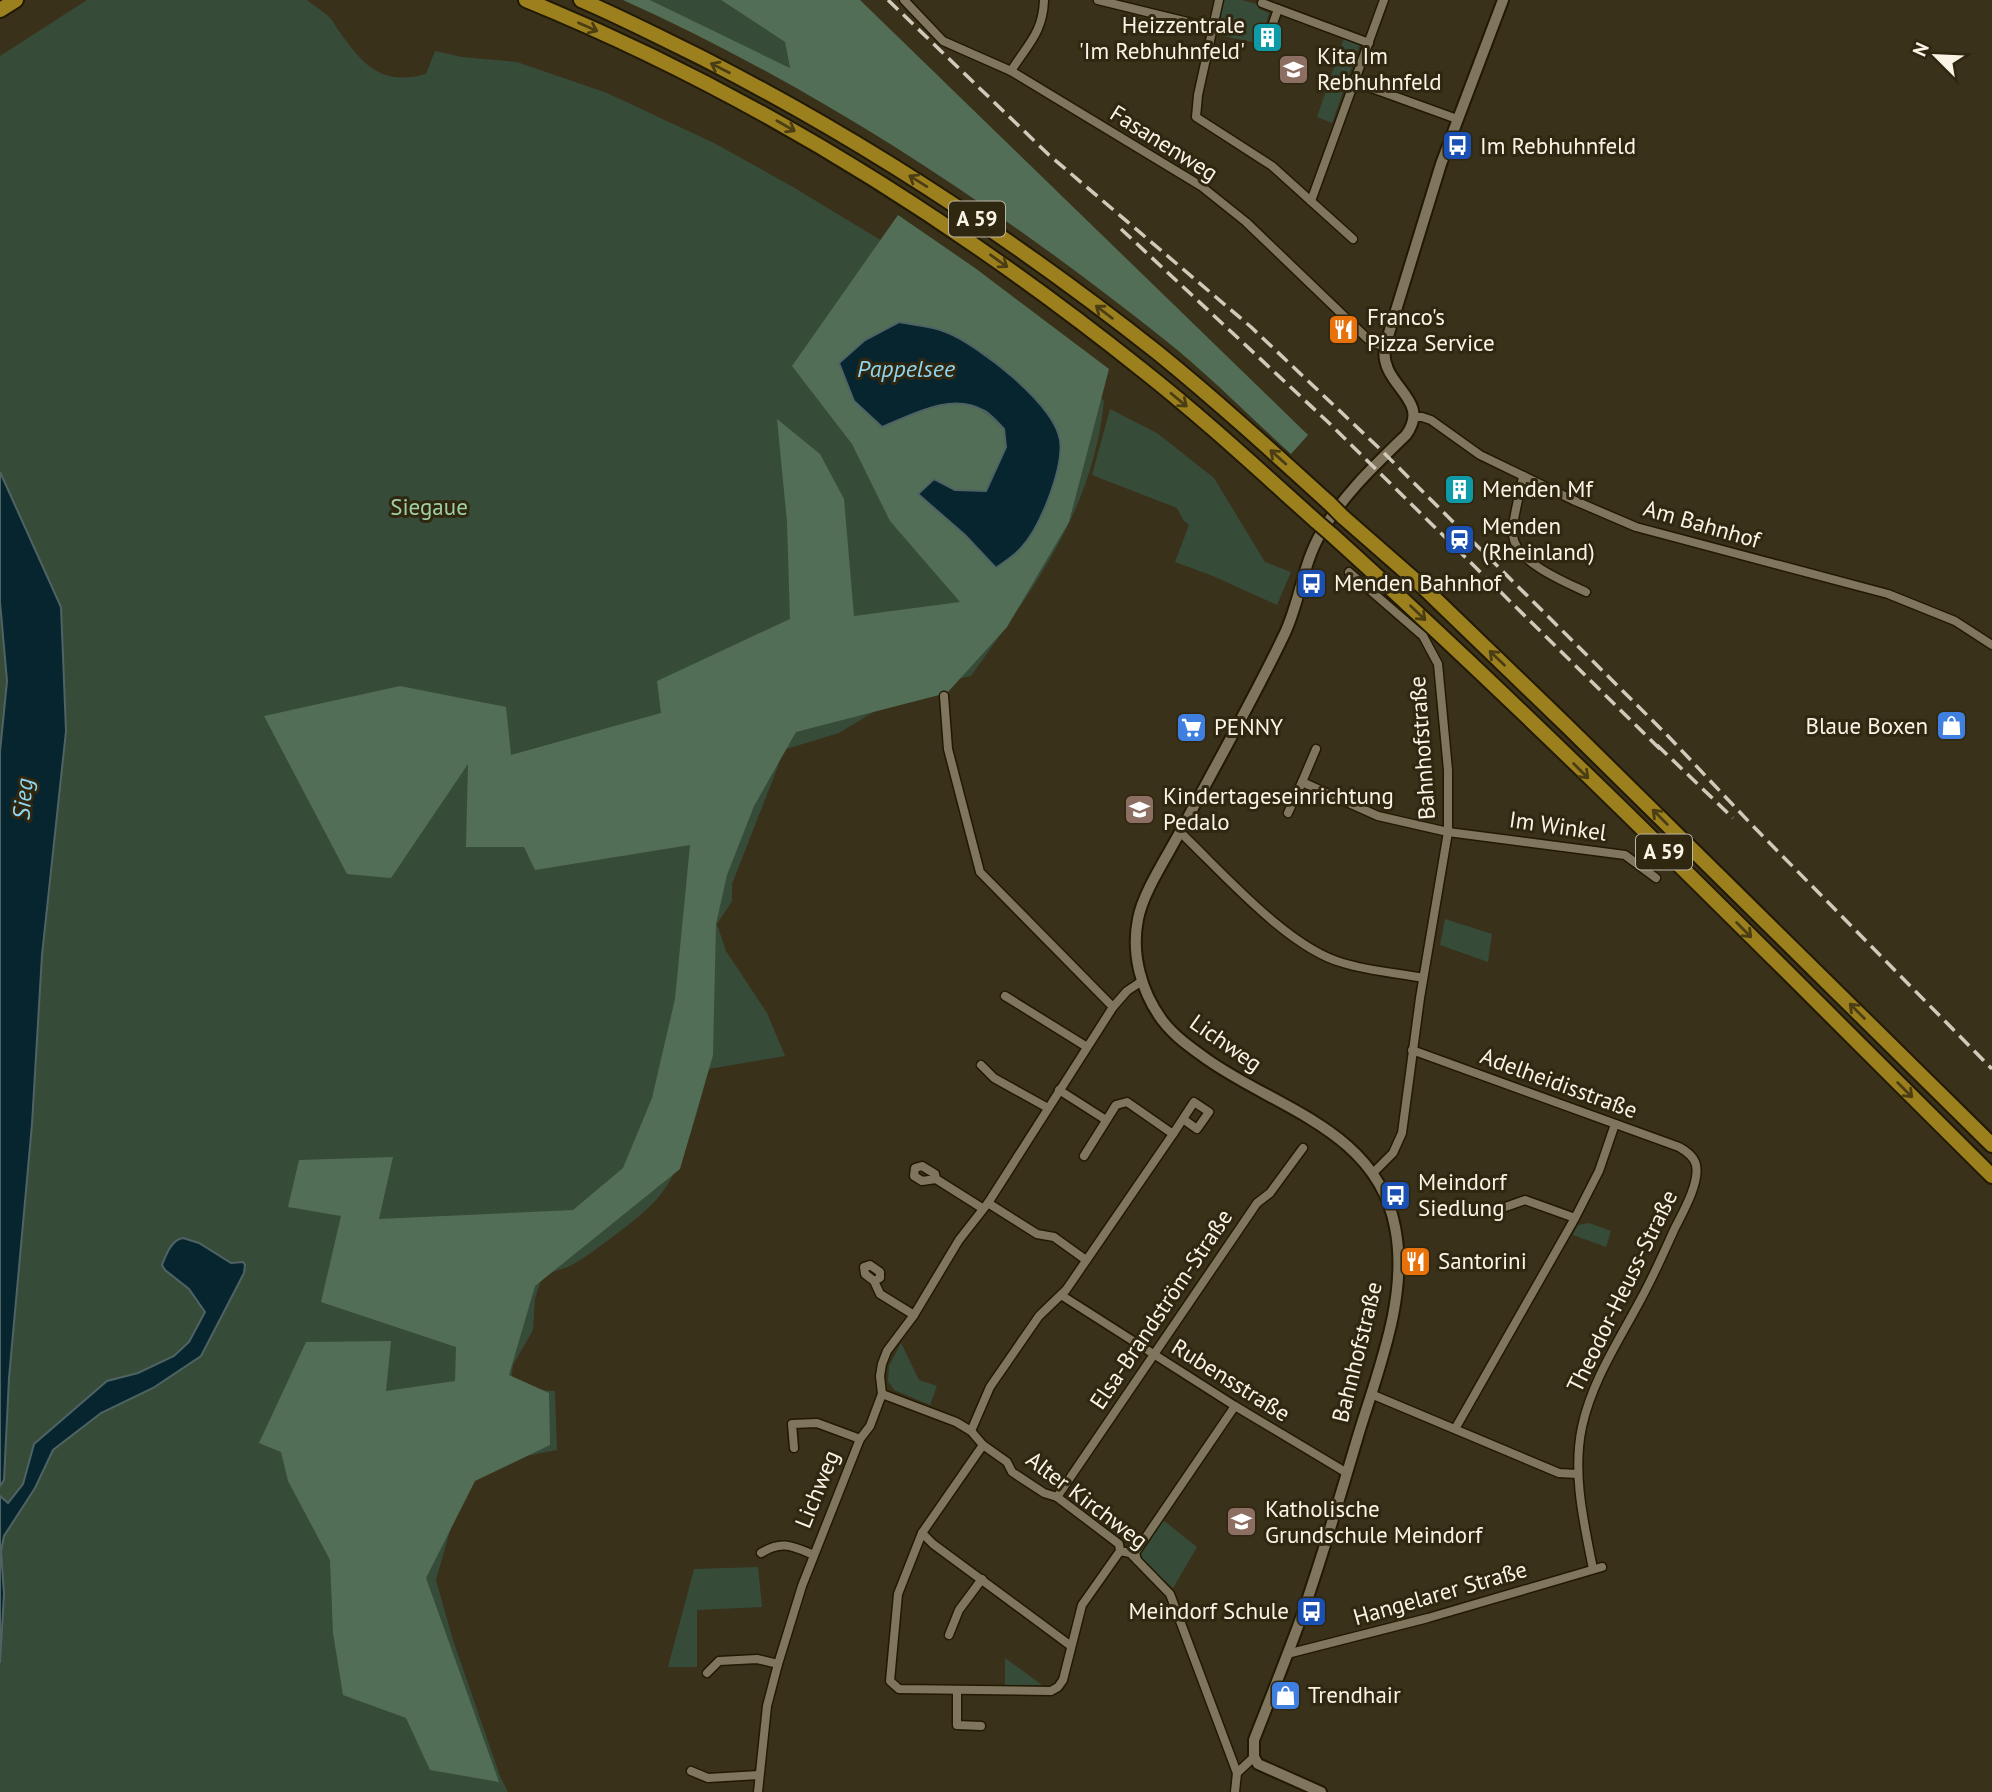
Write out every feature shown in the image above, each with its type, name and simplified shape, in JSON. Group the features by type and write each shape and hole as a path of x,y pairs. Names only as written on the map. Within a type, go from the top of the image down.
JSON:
{"highway":[{"path":"0,10 16,0"},
{"name":"A 59","path":"526,0 625,43 724,92 802,135 900,194 993,257 1142,370 1222,436 1408,603 1992,1176"},
{"name":"A 59","path":"581,0 754,85 912,176 976,218 1158,354 1237,420 1423,587 1558,716 1992,1145"}],"main road":[{"path":"1142,981 1134,941 1139,913 1289,625 1311,551 1341,501 1406,435 1413,417 1412,405 1387,371 1383,356 1385,346 1457,119 1503,0"},
{"name":"Lichweg","path":"1142,981 1161,1018 1187,1046 1349,1144 1373,1173"},
{"name":"Bahnhofstraße","path":"1254,1757 1254,1740 1287,1654 1347,1473 1395,1303 1398,1263 1394,1222 1386,1198 1373,1173"},
{"path":"1254,1757 1258,1764 1267,1769 1321,1792"}],"street":[{"name":"Fasanenweg","path":"904,0 943,41 1011,71 1201,186 1246,222 1372,343 1385,346"},
{"path":"1011,71 1036,37 1043,19 1044,0"},
{"path":"1098,0 1212,28"},
{"path":"1219,0 1198,95 1196,117 1272,166 1353,239"},
{"path":"1311,201 1384,0"},
{"path":"1262,3 1369,43"},
{"path":"1270,32 1278,9"},
{"path":"1355,82 1457,119"},
{"name":"Am Bahnhof","path":"1413,417 1431,420 1480,454 1573,500 1636,527 1888,594 1955,621 1992,645"},
{"path":"1524,476 1513,527 1515,543 1543,571 1586,592"},
{"name":"Bahnhofstraße","path":"1349,572 1423,636 1438,664 1448,770 1448,832 1423,978 1402,1133 1393,1153 1373,1173"},
{"path":"944,696 948,749 980,872 1113,1007"},
{"path":"1288,813 1316,749"},
{"name":"Bahnhofstraße","path":"1302,782 1378,816 1448,832"},
{"path":"1180,832 1263,911 1313,948 1343,963 1423,978"},
{"name":"Im Winkel","path":"1448,832 1625,855 1656,878"},
{"name":"Lichweg","path":"758,1792 767,1706 778,1664 814,1555 860,1439 870,1426 882,1394 882,1364 887,1351 914,1315 959,1240 985,1206 1113,1007 1127,991 1142,981"},
{"path":"1005,996 1087,1047"},
{"name":"Adelheidisstraße","path":"1412,1050 1679,1147 1691,1154"},
{"path":"981,1065 994,1078 1048,1108"},
{"path":"1059,1090 1106,1120"},
{"path":"1084,1156 1116,1105 1126,1102 1173,1134"},
{"path":"971,1431 990,1387 1039,1316 1066,1290 1183,1119"},
{"path":"1455,1429 1575,1218 1599,1171 1615,1125"},
{"name":"Elsa-Brandström-Straße","path":"1057,1497 1257,1203 1270,1193 1303,1148"},
{"name":"Theodor-Heuss-Straße","path":"1597,1568 1577,1474 1577,1452 1590,1398 1648,1284 1696,1179 1696,1165 1691,1154"},
{"path":"936,1179 1037,1234 1054,1237 1086,1260"},
{"path":"1494,1211 1525,1200 1575,1218"},
{"path":"874,1281 880,1294 914,1315"},
{"name":"Rubensstraße","path":"1060,1294 1153,1355 1347,1473"},
{"name":"Alter Kirchweg","path":"882,1394 956,1422 971,1431 983,1445 1007,1462 1013,1472 1044,1493 1057,1497 1119,1544 1120,1551 1130,1553 1170,1594 1237,1773"},
{"path":"1371,1394 1559,1473 1577,1474"},
{"path":"1137,1560 1135,1553 1235,1406"},
{"name":"Lichweg","path":"794,1448 792,1424 817,1423 860,1439"},
{"path":"983,1445 922,1533 898,1594 890,1681 899,1689 1038,1691 1058,1687 1063,1680 1083,1605 1120,1551"},
{"path":"922,1533 933,1544 1071,1646"},
{"name":"Lichweg","path":"761,1553 773,1546 786,1544 814,1555"},
{"name":"Hangelarer Straße","path":"1287,1654 1428,1618 1597,1568"},
{"path":"949,1634 959,1610 982,1579"},
{"path":"707,1673 719,1661 757,1659 778,1664"},
{"path":"957,1690 957,1725 981,1726"},
{"path":"1235,1792 1237,1773 1254,1757"},
{"path":"691,1771 708,1778 760,1775"}],"green space":[{"name":"Siegaue","path":"87,0 307,0 329,17 366,63 385,75 410,77 426,74 435,51 462,57 517,62 607,93 714,143 887,244 1088,385 1104,401 1098,441 1087,478 1057,547 971,676 943,682 875,711 839,733 783,750 732,884 732,901 717,924 726,951 767,1013 785,1056 709,1069 685,1150 661,1194 634,1220 583,1259 561,1270 543,1273 535,1299 533,1330 513,1365 510,1388 555,1391 557,1450 484,1464 456,1510 436,1580 453,1640 508,1792 0,1792 0,56"},
{"path":"623,0 650,0 790,68 785,42 721,0 860,0 1308,435 1291,454 1165,340 972,197 836,111 695,34"},
{"path":"650,0 721,0 785,42 790,68"},
{"path":"1222,0 1242,0 1257,4 1259,9 1269,13 1261,44 1214,34 1220,30 1219,27 1216,28"},
{"path":"1344,38 1360,44 1332,123 1317,117"},
{"path":"898,215 975,268 1109,369 1069,522 1007,627 947,693 796,732 754,806 727,875 716,924 713,1055 680,1169 535,1286 509,1375 549,1393 550,1445 475,1481 426,1578 499,1782 430,1770 406,1718 343,1695 333,1633 330,1560 288,1481 281,1452 259,1443 306,1342 391,1341 386,1391 455,1381 456,1347 321,1302 341,1216 288,1207 299,1160 393,1157 379,1219 573,1210 623,1168 652,1098 675,999 690,845 535,870 524,847 466,847 468,764 391,878 347,874 264,716 400,686 506,707 511,755 661,713 657,681 790,619 787,522 777,419 820,454 844,499 854,616 960,602 890,521 852,444 792,366","holes":["899,323 945,331 988,356 1043,406 1060,439 996,568 965,535 934,480 955,490 986,491 1006,447 1004,429 985,413 969,405 951,404 926,409"]},
{"path":"1110,409 1157,433 1214,478 1265,562 1291,572 1277,605 1175,562 1189,525 1177,508 1092,475"},
{"path":"1445,919 1492,934 1488,962 1440,945"},
{"path":"1589,1223 1611,1231 1606,1247 1573,1235 1578,1225"},
{"path":"901,1343 919,1380 937,1386 930,1405 894,1390 888,1381 889,1366"},
{"path":"1163,1520 1197,1547 1173,1588 1142,1561 1141,1552"},
{"path":"758,1567 762,1607 697,1610 697,1667 668,1667 694,1569"},
{"path":"1005,1658 1042,1685 1005,1685"}],"water":[{"name":"Pappelsee","path":"899,322 941,330 977,349 1030,393 1055,426 1060,440 1060,452 1054,481 1043,512 1021,548 996,568 965,535 918,494 934,479 955,490 986,491 1006,447 1004,429 983,410 958,403 932,407 882,427 854,401 839,363 865,340"},
{"name":"Sieg","path":"0,472 61,607 66,731 42,955 32,1124 9,1378 4,1480 0,1486 0,752 7,681 0,602"},
{"path":"183,1238 199,1243 231,1263 243,1262 244,1273 201,1356 153,1388 101,1413 53,1450 35,1488 4,1536 1,1551 4,1594 0,1663 0,1496 8,1503 23,1484 34,1444 107,1381 138,1373 174,1356 189,1342 205,1312 189,1289 162,1265 172,1245"}],"railway":[{"path":"888,0 1049,155 1251,327 1379,448 1667,735 1992,1069"},
{"path":"1121,229 1328,422 1663,752"},
{"path":"1657,745 1733,818"}],"place":[{"name":"Heizzentrale 'Im Rebhuhnfeld'","path":"1268,38"},
{"name":"Kita Im Rebhuhnfeld","path":"1294,69"},
{"name":"Im Rebhuhnfeld","path":"1457,146"},
{"name":"Franco's Pizza Service","path":"1344,330"},
{"name":"Menden Mf","path":"1459,489"},
{"name":"Menden (Rheinland)","path":"1459,539"},
{"name":"Menden Bahnhof","path":"1311,583"},
{"name":"Blaue Boxen","path":"1951,726"},
{"name":"PENNY","path":"1191,727"},
{"name":"Kindertageseinrichtung Pedalo","path":"1140,809"},
{"name":"Meindorf Siedlung","path":"1395,1195"},
{"name":"Santorini","path":"1415,1261"},
{"name":"Katholische Grundschule Meindorf","path":"1242,1522"},
{"name":"Meindorf Schule","path":"1312,1611"},
{"name":"Trendhair","path":"1285,1695"}]}
